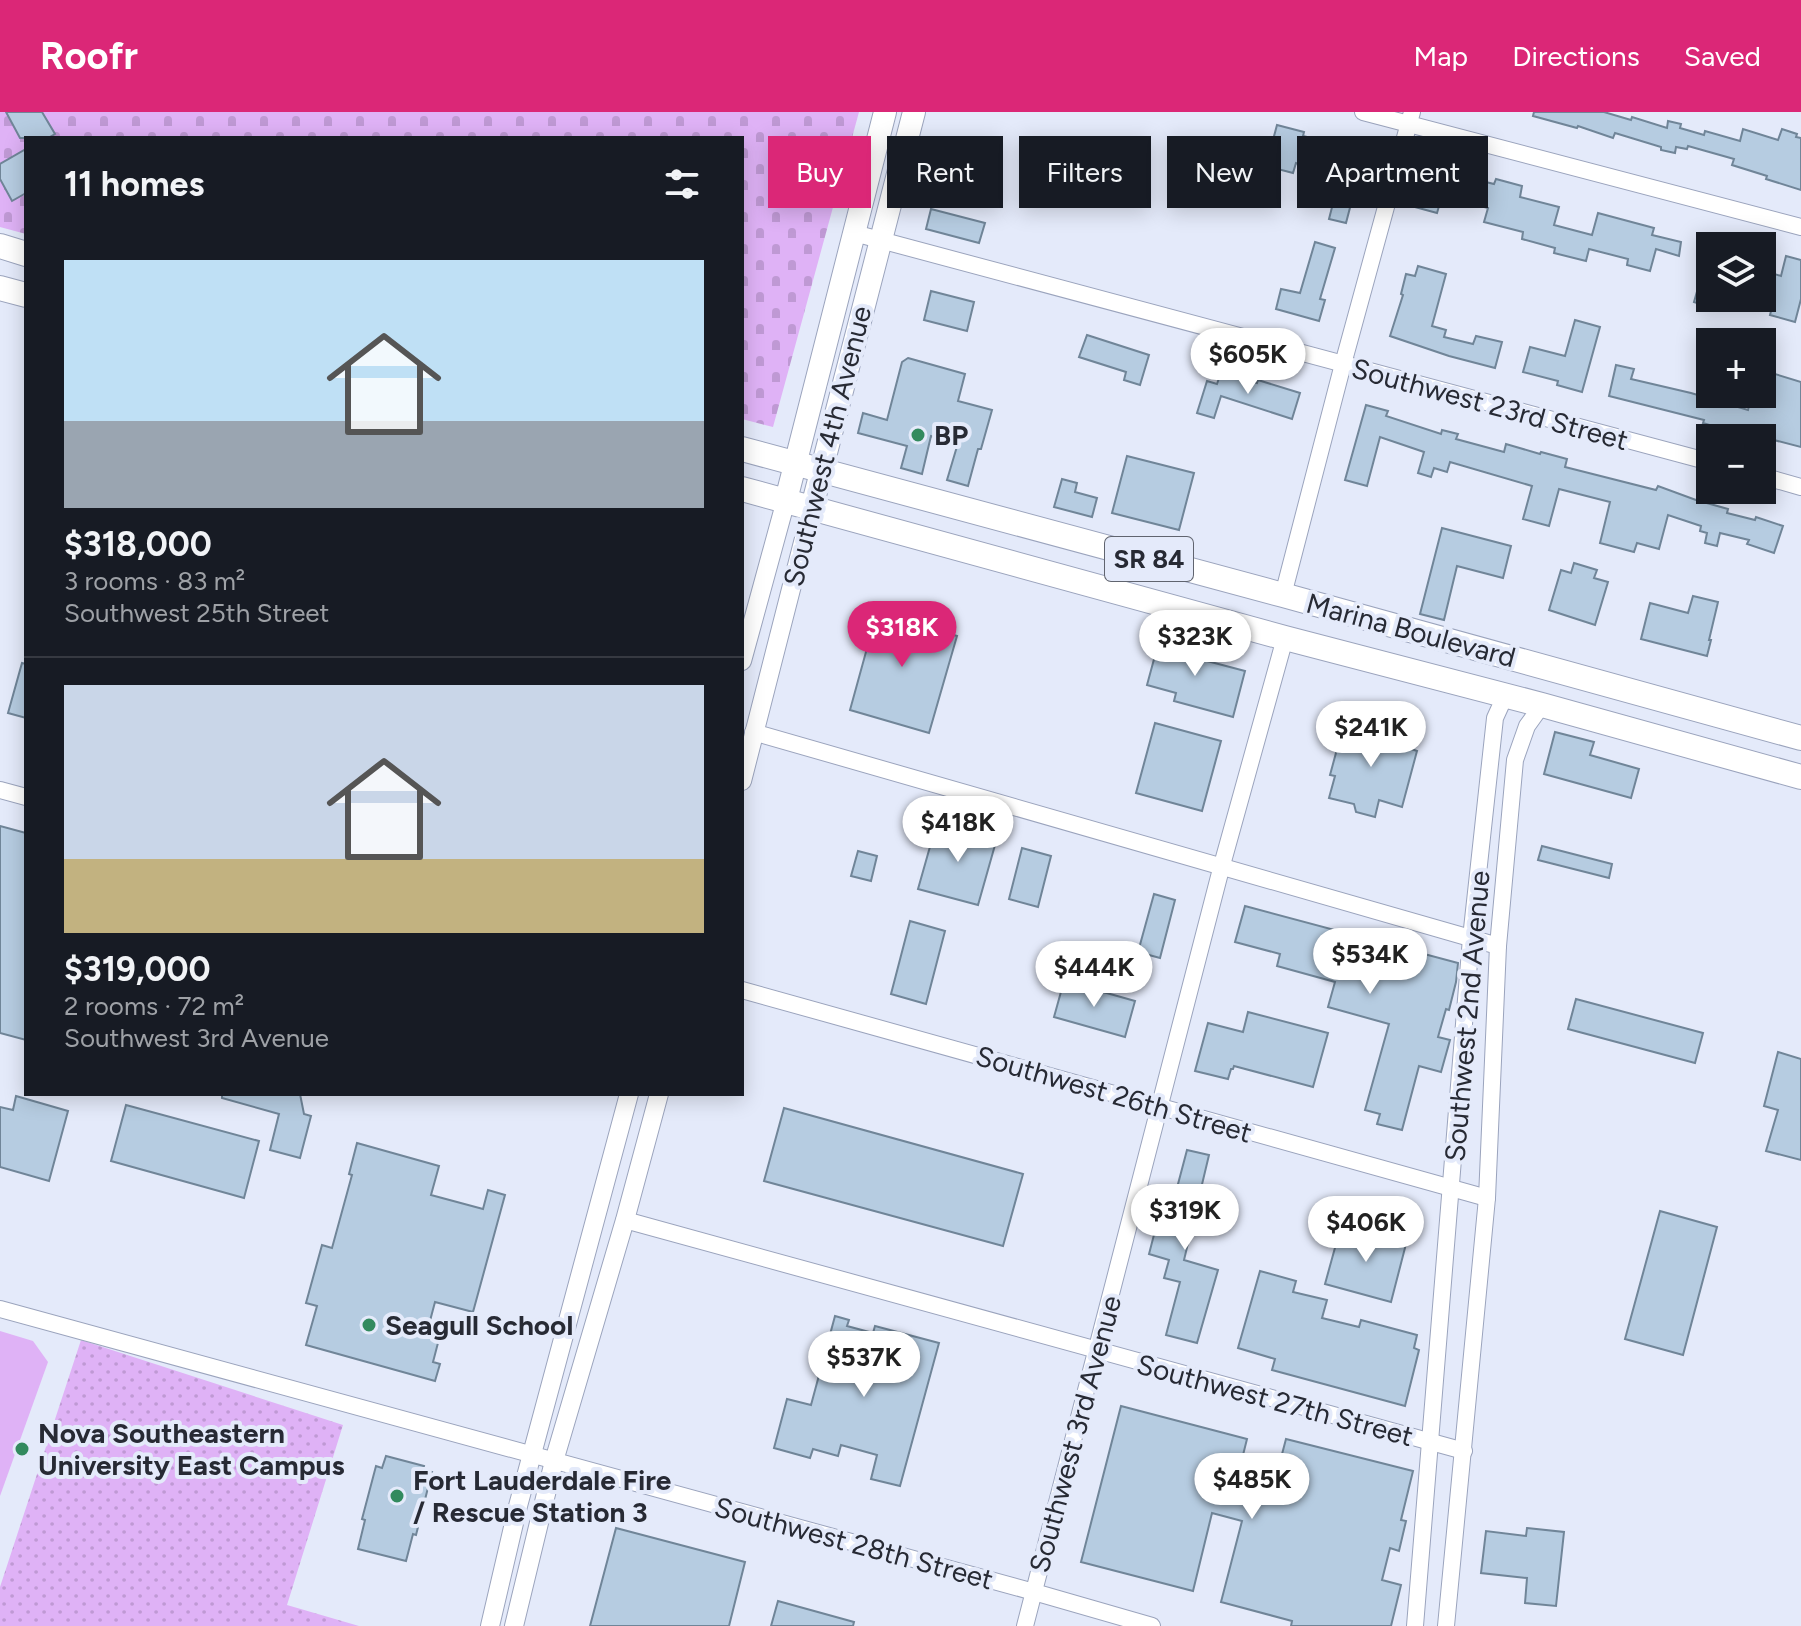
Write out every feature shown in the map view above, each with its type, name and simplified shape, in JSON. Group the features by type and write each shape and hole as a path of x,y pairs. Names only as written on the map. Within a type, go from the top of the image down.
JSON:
{"main road":[{"name":"Southwest 4th Avenue","path":"786,500 885,112"},
{"name":"Southwest 4th Avenue","path":"812,507 914,112"},
{"path":"0,246 24,253"},
{"path":"0,288 24,294"},
{"name":"Marina Boulevard","path":"744,450 1801,738"},
{"name":"Marina Boulevard","path":"744,490 1801,777"},
{"path":"1245,627 1277,606 1283,595"},
{"path":"1285,638 1303,619 1326,607"},
{"path":"1505,696 1534,683 1562,679 1598,682"}],"street":[{"path":"1363,112 1411,118 1801,227"},
{"path":"1283,595 1411,118"},
{"name":"Southwest 23rd Street","path":"854,233 1696,458"},
{"path":"1776,480 1801,487"},
{"name":"Southwest 4th Avenue","path":"744,654 786,500"},
{"name":"Southwest 4th Avenue","path":"744,772 812,507"},
{"name":"Southwest 3rd Avenue","path":"1025,1626 1222,865 1285,638"},
{"name":"Southwest 2nd Avenue","path":"1415,1626 1471,938 1495,718 1505,696"},
{"name":"Southwest 2nd Avenue","path":"1446,1626 1487,1198 1498,946 1515,760 1527,726 1542,705"},
{"path":"753,732 1498,946"},
{"path":"0,790 24,796"},
{"name":"Southwest 26th Street","path":"744,991 1487,1198"},
{"path":"490,1626 532,1454 628,1096"},
{"path":"514,1626 554,1461 658,1096"},
{"name":"Southwest 27th Street","path":"625,1220 1464,1451"},
{"name":"Southwest 28th Street","path":"0,1309 1152,1626"}],"green space":[{"path":"0,112 859,112 852,136 768,136 768,208 833,208 773,427 744,420 744,136 24,136 24,233 0,227"},
{"path":"0,1331 33,1341 48,1362 0,1496"},
{"path":"81,1340 343,1425 287,1605 359,1626 0,1626 0,1587"}],"building":[{"path":"6,112 42,112 55,134 52,136 20,138"},
{"path":"1534,112 1604,112 1667,128 1668,121 1704,135 1705,131 1740,141 1743,129 1778,140 1782,129 1801,138 1801,190 1732,165 1734,159 1688,146 1687,149 1676,147 1675,153 1661,150 1661,147 1615,133 1613,138 1533,116"},
{"path":"1277,125 1304,132 1303,136 1297,136 1297,163 1293,173 1281,170 1281,136 1274,136"},
{"path":"24,150 24,194 12,201 0,179 0,164"},
{"path":"1496,179 1522,186 1520,197 1559,207 1554,225 1592,235 1598,213 1654,228 1652,235 1681,242 1679,256 1656,249 1650,271 1627,265 1628,259 1589,249 1586,261 1554,253 1555,248 1522,239 1523,232 1484,222 1488,208 1488,183 1494,184"},
{"path":"1332,208 1350,208 1346,223 1329,219"},
{"path":"1419,208 1438,208 1437,213"},
{"path":"931,209 985,223 979,243 926,229"},
{"path":"1315,242 1335,248 1320,299 1325,300 1319,321 1276,309 1281,289 1300,293"},
{"path":"1786,256 1801,260 1801,299 1795,322 1770,315 1776,312 1776,274 1781,276"},
{"path":"1418,266 1446,274 1432,326 1446,330 1444,337 1473,344 1476,336 1502,342 1495,368 1390,336 1406,274 1415,276"},
{"path":"931,291 974,302 967,331 924,320"},
{"path":"1575,320 1600,327 1582,392 1557,385 1558,381 1523,372 1530,347 1565,356"},
{"path":"1087,335 1149,355 1140,385 1124,380 1126,372 1079,357"},
{"path":"908,358 965,374 958,401 992,410 968,486 947,480 958,443 931,436 922,474 901,468 907,446 858,433 863,413 887,420 902,362"},
{"path":"1616,365 1634,369 1631,379 1696,394 1696,408 1776,408 1776,374 1801,382 1801,447 1776,441 1776,424 1706,424 1704,420 1609,396"},
{"path":"1221,372 1300,393 1292,419 1221,396 1214,418 1197,413 1207,381 1217,384"},
{"path":"1366,405 1388,411 1386,416 1441,434 1442,430 1458,434 1456,439 1504,452 1506,444 1541,452 1567,459 1565,467 1656,490 1658,486 1696,500 1696,504 1710,504 1728,509 1727,513 1755,520 1756,517 1783,526 1774,553 1747,544 1749,540 1720,533 1717,546 1705,543 1707,533 1700,531 1701,526 1668,515 1659,549 1637,543 1634,552 1600,543 1610,502 1559,489 1549,526 1523,519 1532,486 1450,462 1447,472 1434,468 1431,477 1418,473 1424,452 1380,437 1367,486 1345,480"},
{"path":"1127,456 1194,473 1179,530 1112,513"},
{"path":"1062,479 1077,483 1075,492 1097,498 1092,517 1054,507"},
{"path":"1442,528 1511,546 1503,578 1457,566 1444,620 1420,614"},
{"path":"1574,563 1597,570 1594,578 1608,582 1595,625 1549,610 1561,570 1571,573"},
{"path":"1693,596 1718,602 1707,656 1641,639 1650,603 1688,613"},
{"path":"869,603 905,613 903,620 957,636 929,733 850,710 869,641 859,638"},
{"path":"1163,626 1179,630 1173,652 1245,671 1233,717 1174,701 1176,693 1147,685"},
{"path":"22,663 24,664 24,717 8,713"},
{"path":"1155,723 1221,741 1202,811 1136,793"},
{"path":"1366,726 1392,733 1391,738 1413,744 1411,749 1417,751 1402,807 1379,800 1375,817 1356,812 1354,804 1329,798 1335,776 1330,775 1343,727 1365,731"},
{"path":"1555,732 1594,742 1590,755 1639,769 1631,798 1544,774"},
{"path":"937,822 997,838 978,905 918,889"},
{"path":"0,826 24,832 24,1039 0,1033"},
{"path":"1542,846 1612,864 1609,878 1538,860"},
{"path":"1022,848 1051,856 1038,907 1009,899"},
{"path":"858,851 877,856 871,881 851,876"},
{"path":"1154,894 1175,900 1160,958 1138,952"},
{"path":"1245,906 1458,963 1449,1010 1446,1009 1438,1037 1450,1040 1441,1072 1419,1066 1402,1130 1377,1124 1380,1114 1365,1110 1389,1024 1328,1007 1335,982 1277,966 1280,954 1235,942"},
{"path":"910,921 945,931 926,1004 891,994"},
{"path":"1064,981 1135,1001 1125,1037 1054,1017"},
{"path":"1576,999 1703,1033 1695,1063 1568,1029"},
{"path":"1248,1012 1328,1033 1313,1087 1234,1066 1228,1079 1195,1071 1208,1023 1243,1032"},
{"path":"1778,1052 1801,1059 1801,1160 1766,1151 1778,1110 1764,1106"},
{"path":"16,1096 68,1111 49,1181 0,1167 0,1107 13,1110"},
{"path":"300,1096 304,1114 311,1116 300,1158 270,1150 279,1114 222,1098"},
{"path":"126,1105 259,1141 244,1198 111,1161"},
{"path":"784,1108 1023,1174 1003,1246 764,1181"},
{"path":"357,1143 439,1166 431,1195 483,1209 488,1190 505,1195 473,1312 435,1302 426,1336 439,1339 433,1362 440,1364 435,1381 306,1345 317,1306 306,1303 322,1245 332,1248 352,1175 349,1174"},
{"path":"1187,1150 1209,1155 1184,1260 1218,1270 1197,1343 1166,1335 1180,1282 1164,1278 1169,1260 1149,1254 1163,1200 1173,1203"},
{"path":"1660,1211 1717,1227 1683,1355 1625,1339"},
{"path":"1341,1226 1406,1244 1391,1302 1325,1284"},
{"path":"1260,1271 1296,1281 1293,1292 1327,1300 1322,1318 1359,1327 1361,1320 1417,1335 1414,1348 1419,1350 1405,1406 1272,1370 1275,1359 1238,1348"},
{"path":"835,1316 849,1320 847,1326 873,1333 875,1326 939,1343 900,1486 871,1479 877,1455 841,1445 838,1456 813,1449 810,1458 774,1448 787,1399 811,1405"},
{"path":"1121,1406 1247,1439 1240,1467 1276,1477 1286,1439 1413,1471 1401,1520 1406,1521 1399,1551 1390,1548 1382,1580 1401,1585 1391,1626 1291,1626 1292,1621 1221,1602 1242,1521 1212,1513 1193,1591 1081,1562"},
{"name":"Fort Lauderdale Fire / Rescue Station 3","path":"386,1456 424,1466 423,1470 432,1472 406,1561 358,1549 365,1520 362,1519 376,1466 382,1468"},
{"path":"616,1528 745,1562 729,1626 590,1626"},
{"path":"1527,1528 1564,1532 1556,1606 1525,1603 1527,1578 1481,1573 1486,1531 1526,1536"},
{"path":"778,1601 854,1622 853,1626 771,1626"}],"place":[{"name":"BP","path":"918,435"},
{"name":"Seagull School","path":"369,1325"},
{"name":"Nova Southeastern University East Campus","path":"22,1449"},
{"name":"Fort Lauderdale Fire / Rescue Station 3","path":"397,1496"}]}
